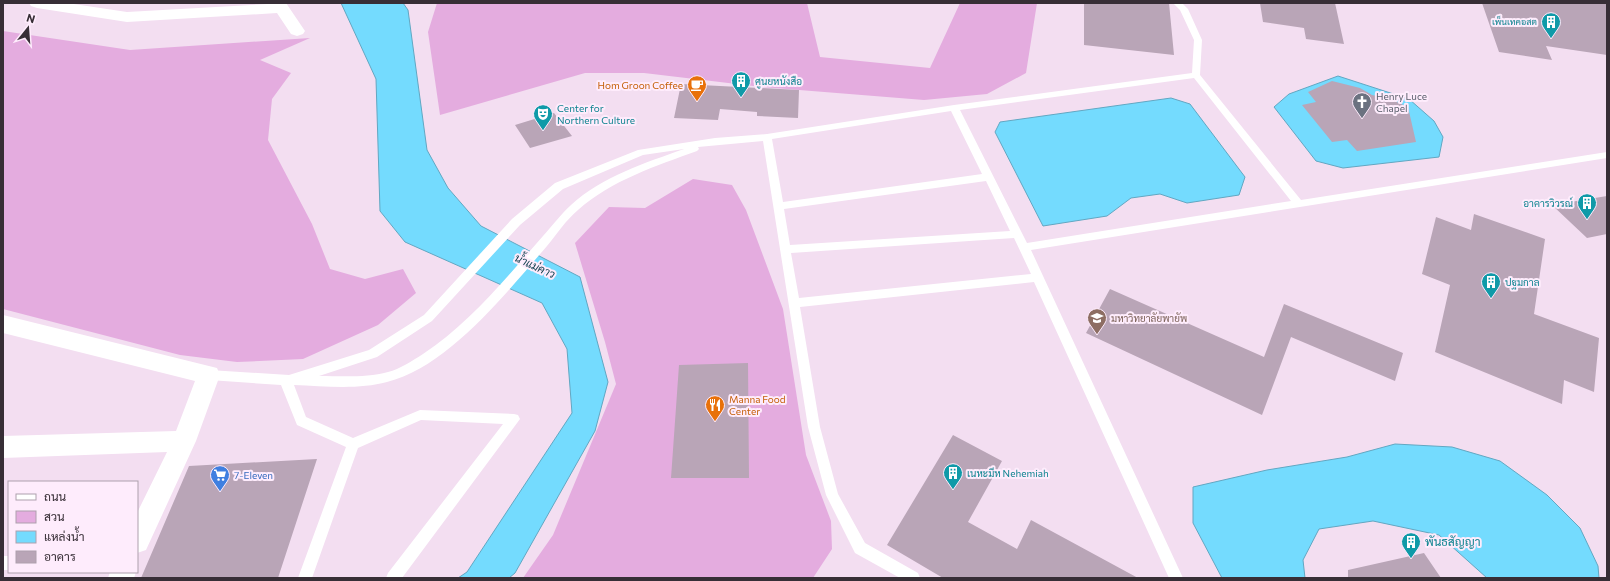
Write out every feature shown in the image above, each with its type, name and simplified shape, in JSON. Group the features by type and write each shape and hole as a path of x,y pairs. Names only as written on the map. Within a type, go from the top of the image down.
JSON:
{"street":[{"path":"37,3 127,17 280,6 297,31"},
{"path":"127,17 139,3"},
{"path":"3,324 209,374 184,441 138,539"},
{"path":"3,447 184,441"}],"lane":[{"path":"1177,3 1184,9 1198,40 1196,75 1300,204"},
{"path":"286,381 373,354 428,318 516,222 559,186 641,152 715,141 767,137 954,108 1196,75"},
{"path":"954,108 1024,247 1176,578"},
{"path":"767,137 814,426 832,495 860,548 913,578"},
{"path":"209,374 286,381 363,381 394,375 423,360 446,344 500,292 575,208 600,187 631,172 715,141"},
{"path":"1024,247 1607,155"},
{"path":"778,206 989,177"},
{"path":"786,249 1017,234"},
{"path":"794,303 1038,277"},
{"path":"286,381 301,421 353,444"},
{"path":"305,578 353,444 420,415 514,419 393,578"}],"green space":[{"path":"437,3 807,3 820,57 930,68 960,3 1037,3 1026,73 987,94 924,100 762,87 644,73 585,73 440,115 428,32"},
{"path":"3,31 130,50 310,38 260,60 291,73 272,99 268,140 312,224 330,269 365,279 403,269 416,293 378,325 303,359 237,362 180,355 3,309"},
{"path":"693,179 732,185 746,210 783,309 806,455 831,521 832,549 813,578 523,578 553,535 616,384 575,243 609,207 645,208"}],"water":[{"name":"น้ำแม่คาว","path":"341,3 403,3 408,10 427,150 448,188 481,226 580,277 608,382 595,431 515,573 509,578 458,578 467,572 572,413 567,349 542,303 405,242 380,211 376,79"},
{"path":"1338,76 1409,99 1434,121 1443,137 1439,157 1343,168 1316,161 1274,107 1289,94"},
{"path":"1171,98 1190,104 1245,177 1239,195 1187,203 1160,194 1131,198 1107,216 1043,226 995,132 1000,122"},
{"path":"1395,444 1452,447 1500,461 1547,495 1580,528 1598,566 1599,578 1487,578 1439,535 1373,521 1319,529 1303,560 1305,578 1222,578 1193,523 1193,487 1267,470 1347,457"}],"building":[{"path":"1084,3 1169,3 1174,55 1084,45"},
{"path":"1260,3 1335,3 1344,44 1306,39 1304,28 1263,22"},
{"name":"เพ็นเทคอสต","path":"1482,3 1607,3 1607,55 1546,46 1552,60 1499,52"},
{"name":"Henry Luce Chapel","path":"1332,81 1360,88 1372,95 1388,98 1408,107 1416,142 1357,151 1347,140 1332,142 1302,105 1316,102 1308,92"},
{"path":"681,84 799,90 798,118 757,116 757,112 720,109 718,120 674,118"},
{"name":"Center for Northern Culture","path":"554,113 572,136 530,148 515,125"},
{"name":"อาคารวิวรณ์","path":"1607,196 1607,234 1587,238 1552,205"},
{"name":"ปฐมกาล","path":"1474,214 1545,239 1534,314 1599,338 1594,392 1564,380 1562,404 1435,352 1450,285 1422,274 1436,217 1471,230"},
{"path":"1110,289 1264,357 1284,304 1403,353 1395,381 1291,337 1262,415 1086,333"},
{"path":"748,363 749,478 671,478 679,365"},
{"name":"เนหะมีห Nehemiah","path":"953,435 1002,461 968,522 1017,549 1031,520 1138,578 943,578 887,545"},
{"path":"317,459 278,578 141,578 189,466"},
{"name":"พันธสัญญา","path":"1424,553 1441,578 1348,578 1348,570"}],"place":[{"name":"เพ็นเทคอสต","path":"1551,39"},
{"name":"ศูนยหนังสือ","path":"741,98"},
{"name":"Hom Groon Coffee","path":"697,102"},
{"name":"Henry Luce Chapel","path":"1362,119"},
{"name":"Center for Northern Culture","path":"543,131"},
{"name":"อาคารวิวรณ์","path":"1587,220"},
{"name":"ปฐมกาล","path":"1491,299"},
{"name":"มหาวิทยาลัยพายัพ","path":"1097,335"},
{"name":"Manna Food Center","path":"715,422"},
{"name":"เนหะมีห Nehemiah","path":"953,490"},
{"name":"7-Eleven","path":"220,492"},
{"name":"พันธสัญญา","path":"1411,559"}]}
